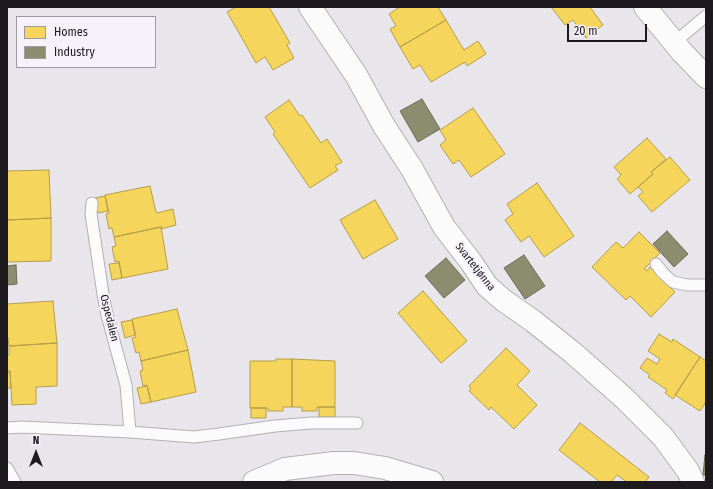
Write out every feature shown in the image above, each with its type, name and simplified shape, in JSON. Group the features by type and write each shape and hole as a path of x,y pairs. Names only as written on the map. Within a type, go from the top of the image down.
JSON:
{"street":[{"name":"Svartetjønna","path":"310,7 356,75 384,126 412,169 444,227 471,262 487,286 502,300 533,321 572,352 624,398 663,437 688,472 693,482"},
{"path":"645,7 682,52 706,76"},
{"path":"254,482 285,469 334,463 354,463 385,468 432,482"}],"lane":[{"path":"675,42 706,16"},
{"name":"Ospedalen","path":"92,203 91,214 103,294 107,315 126,385 130,432"},
{"path":"656,264 673,282 687,285 706,285"},
{"path":"7,428 21,427 130,432 194,437 311,423 357,423"},
{"path":"7,468 15,482"}],"building: Homes":[{"path":"236,7 269,7 290,43 287,45 294,58 273,70 265,57 256,63 227,12"},
{"path":"400,7 438,7 446,20 400,47 390,29 396,26 389,14"},
{"path":"551,7 590,7 603,25 586,38 573,20 565,25"},
{"path":"446,20 464,50 478,41 486,54 467,66 465,62 431,82 420,65 413,69 400,47"},
{"path":"289,100 300,116 302,115 321,143 327,139 342,162 335,166 338,170 310,188 273,134 275,132 265,117"},
{"path":"473,108 505,154 471,177 459,160 453,164 440,145 446,140 440,130"},
{"path":"647,138 666,159 651,172 653,174 630,194 617,179 621,175 614,167"},
{"path":"670,157 690,180 652,212 638,196 643,192 638,187 653,174 651,172"},
{"path":"49,170 51,218 7,220 7,171"},
{"path":"537,183 574,236 544,257 529,236 521,242 505,220 513,214 507,204"},
{"path":"150,186 156,212 173,209 176,225 114,237 112,228 109,229 106,214 109,213 105,195"},
{"path":"105,196 108,211 98,213 95,198"},
{"path":"375,200 398,239 363,259 340,220"},
{"path":"51,218 51,261 7,262 7,220"},
{"path":"161,227 168,269 122,278 119,261 115,262 112,247 116,246 114,237"},
{"path":"639,232 660,253 644,269 647,271 650,267 675,292 651,317 630,296 626,300 592,267 616,242 623,248"},
{"path":"119,263 122,278 112,280 109,264"},
{"path":"423,291 467,341 441,363 398,313"},
{"path":"53,301 57,343 9,346 7,337 7,304"},
{"path":"177,309 188,350 141,361 139,352 136,353 132,338 136,337 132,319"},
{"path":"132,320 135,335 125,338 121,322"},
{"path":"659,334 672,342 673,339 700,357 673,399 665,393 667,390 648,377 650,375 640,368 647,358 657,364 660,359 648,351"},
{"path":"57,343 57,386 36,387 36,404 12,405 10,371 7,371 9,346"},
{"path":"506,348 530,371 517,385 537,405 514,429 491,407 489,410 469,391 471,388 469,386"},
{"path":"188,350 196,392 151,402 147,385 143,386 140,371 143,370 141,361"},
{"path":"700,357 706,361 706,402 700,411 675,395"},
{"path":"276,359 292,359 292,407 283,407 283,411 268,411 268,408 250,408 250,361 276,361"},
{"path":"292,359 335,361 335,407 317,407 317,411 302,411 302,407 292,407"},
{"path":"7,372 10,372 11,388 7,388"},
{"path":"147,386 151,402 141,404 137,388"},
{"path":"319,407 335,407 335,417 319,417"},
{"path":"251,408 266,408 266,418 251,418"},
{"path":"580,423 649,477 645,482 627,482 617,475 611,482 600,482 559,450"}],"building: Industry":[{"path":"422,99 440,129 418,142 400,111"},
{"path":"667,231 688,254 674,267 653,244"},
{"path":"524,255 545,286 525,299 504,268"},
{"path":"446,258 465,280 444,298 425,276"},
{"path":"16,265 17,284 7,285 7,266"},
{"path":"705,455 706,475 703,475"}]}
